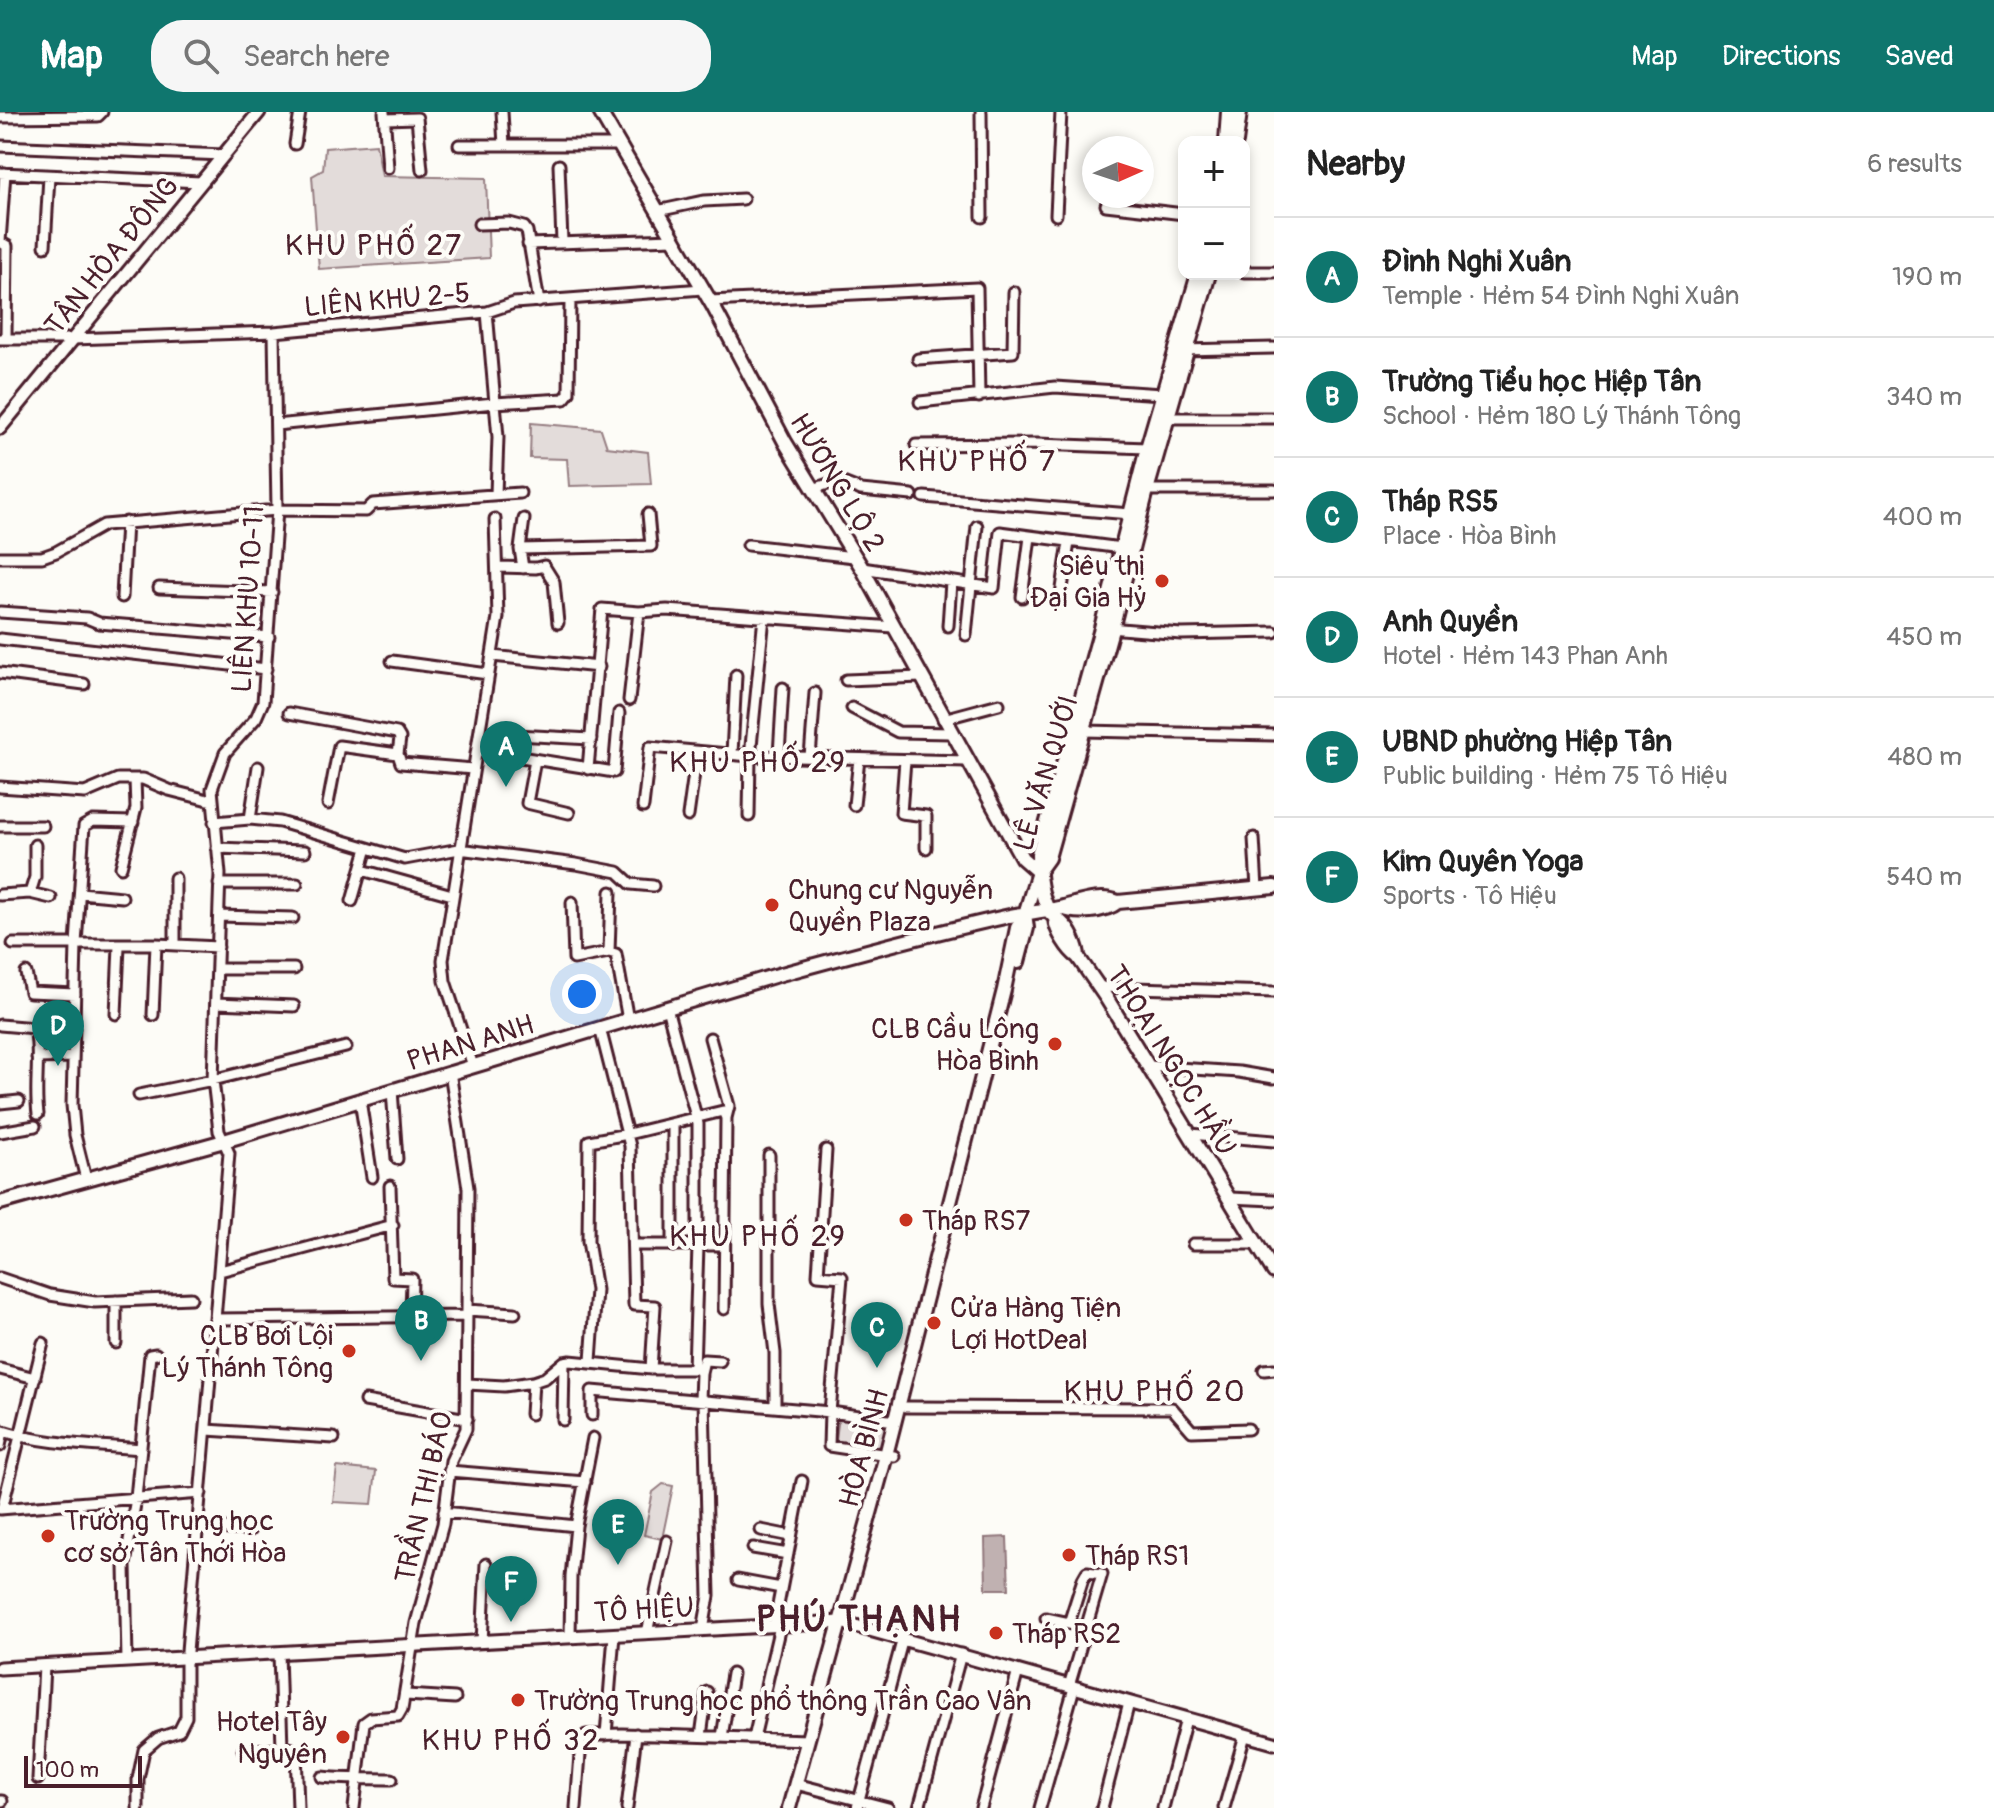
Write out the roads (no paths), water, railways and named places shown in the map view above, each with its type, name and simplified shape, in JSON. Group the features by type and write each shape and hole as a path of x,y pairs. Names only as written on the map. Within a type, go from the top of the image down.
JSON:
{"main road":[{"name":"HƯƠNG LỘ 2","path":"600,112 710,301 785,442 858,562 1022,858 1038,872"},
{"path":"1226,136 1228,112"},
{"path":"1237,136 1240,112"},
{"name":"LÊ VĂN QUỚI","path":"1038,872 1038,854 1107,628 1130,514 1167,418 1197,280"},
{"name":"LÊ VĂN QUỚI","path":"1038,872 1048,858 1084,731 1141,490 1147,448 1162,394 1207,280"},
{"name":"THOẠI NGỌC HẦU","path":"1038,872 1061,935 1099,987 1257,1244 1269,1257 1274,1272"},
{"name":"HÒA BÌNH","path":"789,1808 799,1785 906,1407 1017,928 1025,914 1038,872"},
{"name":"PHAN ANH","path":"0,1203 224,1141 861,952 1025,914 1055,912 1071,903 1110,898 1118,902 1274,887"},
{"name":"HÒA BÌNH","path":"890,1455 895,1421 955,1202"},
{"name":"HÒA BÌNH","path":"797,1808 808,1740 844,1623"}],"street":[{"path":"0,117 98,116 102,112"},
{"name":"TÂN HÒA ĐÔNG","path":"0,428 259,112"},
{"path":"295,144 300,112"},
{"path":"502,112 504,145"},
{"path":"981,112 982,217"},
{"path":"1056,215 1061,112"},
{"path":"388,168 384,116 417,118 422,170"},
{"path":"459,145 618,145"},
{"path":"0,146 224,155"},
{"path":"559,165 562,242"},
{"path":"3,338 7,246 0,242 2,173 201,182"},
{"path":"45,246 49,176"},
{"path":"657,211 695,202 743,199"},
{"path":"1132,208 1178,213"},
{"path":"479,224 518,224 527,231 539,302"},
{"path":"528,244 674,239"},
{"path":"1250,272 1274,272"},
{"path":"710,301 977,288 979,397"},
{"name":"LIÊN KHU 2-5","path":"3,338 73,339 274,332 487,312 514,303 703,289"},
{"path":"918,359 1013,352 1014,292"},
{"path":"276,425 564,399 569,393 570,299"},
{"path":"487,312 498,437 496,494"},
{"name":"LIÊN KHU 10-11","path":"138,1808 138,1779 144,1750 158,1738 179,1731 186,1717 188,1658 229,1153 219,1131 213,1080 219,884 212,789 225,753 256,718 263,702 277,510 274,332"},
{"path":"1181,350 1274,348"},
{"path":"920,402 1055,387 1162,394"},
{"path":"1167,418 1274,418"},
{"path":"916,445 1037,444 1147,448"},
{"path":"813,489 843,483 861,490 912,495"},
{"path":"1141,490 1274,490"},
{"path":"0,557 42,557 104,525 126,522 277,510 366,511 373,504 520,493"},
{"path":"924,497 1130,514"},
{"path":"520,549 651,546 648,514"},
{"path":"473,1066 444,971 444,946 498,617 495,519"},
{"path":"523,568 520,549 524,519"},
{"path":"122,597 126,522"},
{"path":"966,635 977,526"},
{"path":"748,545 994,588 1000,532 1121,548"},
{"path":"1022,597 1030,537"},
{"path":"1060,602 1069,542"},
{"path":"498,567 544,566 557,592 558,623"},
{"path":"948,626 951,582"},
{"path":"159,588 272,592"},
{"path":"588,769 602,609 639,612 667,610 893,627"},
{"path":"0,612 269,637"},
{"path":"629,700 639,612"},
{"path":"749,816 750,756 764,617"},
{"path":"1107,628 1181,634 1274,632"},
{"path":"0,639 266,669"},
{"path":"492,656 599,667"},
{"path":"392,661 488,674"},
{"path":"0,673 84,684"},
{"path":"732,754 736,675"},
{"path":"846,680 921,677"},
{"path":"779,755 783,688"},
{"path":"810,757 815,693"},
{"path":"943,719 999,704"},
{"path":"852,708 898,732 951,733"},
{"path":"289,713 397,733 401,763 473,769"},
{"path":"477,750 614,772 619,713"},
{"path":"1084,731 1274,735"},
{"path":"516,735 591,739"},
{"path":"328,804 337,748 345,745 398,754"},
{"path":"643,807 648,748 651,747 750,756 967,761"},
{"path":"688,816 697,752"},
{"path":"854,805 859,759"},
{"path":"535,760 527,803 569,813"},
{"path":"905,760 901,813 926,816 926,848"},
{"path":"250,819 258,767"},
{"path":"0,787 85,793 118,779 143,779 169,790 212,801"},
{"path":"121,867 133,822 135,779"},
{"path":"214,822 250,819 280,822 405,859 459,849 618,872 631,884 653,886"},
{"path":"86,1179 75,1135 73,1057 84,826 93,821 133,822"},
{"path":"0,826 43,826"},
{"path":"1254,838 1257,889"},
{"path":"30,893 35,877 35,845"},
{"path":"217,848 305,851"},
{"path":"352,901 367,848"},
{"path":"362,870 452,895"},
{"path":"175,878 175,945"},
{"path":"219,884 297,884"},
{"path":"609,952 611,892"},
{"path":"0,895 30,893 51,898"},
{"path":"80,893 122,897"},
{"path":"572,902 574,959 609,952 616,954 628,1020"},
{"path":"219,916 293,918"},
{"path":"13,944 218,947"},
{"path":"153,1015 156,944"},
{"path":"116,1014 119,946"},
{"path":"217,969 294,969"},
{"path":"26,973 30,992 75,994"},
{"path":"1099,987 1274,992"},
{"path":"216,1003 294,1006"},
{"path":"667,1008 697,1118 698,1371 702,1400 709,1596 703,1630"},
{"path":"0,1025 35,1028 38,1114"},
{"path":"600,1028 628,1134 634,1305 655,1306 651,1369"},
{"path":"710,1038 729,1106 726,1118 724,1309"},
{"path":"139,1095 346,1047"},
{"path":"37,1058 73,1057"},
{"path":"1148,1066 1239,1072 1274,1078"},
{"name":"TRẦN THỊ BÁO","path":"406,1695 416,1623 439,1542 452,1456 465,1434 467,1419 468,1188 450,1072"},
{"path":"392,1090 397,1159"},
{"path":"360,1100 372,1177"},
{"path":"0,1103 19,1101"},
{"path":"591,1361 596,1290 588,1241 589,1141 723,1111 726,1118"},
{"path":"673,1124 673,1246"},
{"path":"0,1132 35,1126"},
{"path":"1190,1134 1274,1141"},
{"path":"826,1150 818,1275 842,1277 829,1446 890,1455"},
{"path":"769,1155 769,1304 775,1353 775,1406"},
{"path":"390,1186 393,1278 412,1279 411,1317"},
{"path":"1230,1198 1274,1200"},
{"path":"220,1271 393,1225"},
{"path":"1193,1244 1257,1244"},
{"path":"633,1245 724,1245"},
{"path":"0,1278 50,1295 95,1302 191,1298"},
{"path":"116,1301 116,1343"},
{"path":"216,1319 515,1313"},
{"path":"43,1343 1,1509 201,1493"},
{"path":"127,1661 125,1565 136,1498 150,1355 156,1354"},
{"path":"698,1371 704,1360 720,1361"},
{"path":"467,1384 504,1386 533,1382 545,1378 564,1362 591,1361 698,1371"},
{"path":"563,1420 564,1362"},
{"path":"0,1369 35,1378"},
{"path":"531,1414 533,1382"},
{"path":"592,1415 592,1391 775,1406 895,1421"},
{"path":"365,1401 467,1419"},
{"path":"906,1407 1172,1408 1192,1431 1248,1429"},
{"path":"0,1446 2,1430 20,1437 141,1449"},
{"path":"207,1430 334,1438"},
{"path":"570,1637 576,1526 593,1438"},
{"path":"449,1471 585,1482"},
{"path":"754,1738 802,1481"},
{"path":"444,1512 576,1526"},
{"path":"198,1527 250,1530"},
{"path":"761,1530 791,1536"},
{"path":"647,1633 667,1541"},
{"path":"753,1548 788,1554"},
{"path":"482,1642 486,1564"},
{"path":"1040,1808 1085,1628 1102,1574 1087,1572 1069,1623"},
{"path":"738,1580 781,1588"},
{"path":"1046,1618 1085,1628"},
{"name":"TÔ HIỆU","path":"0,1668 844,1623 1274,1743"},
{"path":"606,1735 614,1635"},
{"path":"858,1804 903,1638"},
{"path":"279,1653 282,1748"},
{"path":"919,1808 961,1654"},
{"path":"38,1779 44,1666"},
{"path":"981,1808 1018,1671"},
{"path":"722,1737 732,1674"},
{"path":"701,1736 707,1692"},
{"path":"354,1808 364,1723 371,1718 400,1714 406,1695 455,1698"},
{"path":"1102,1808 1129,1703"},
{"path":"1163,1808 1186,1719"},
{"path":"627,1808 636,1734"},
{"path":"576,1808 583,1738 586,1735 808,1740"},
{"path":"1224,1808 1245,1735"},
{"path":"243,1750 296,1750 298,1808"},
{"path":"322,1777 357,1781 364,1778 392,1779"},
{"path":"799,1785 858,1804 888,1808"}],"place":[{"name":"Siêu thị Đại Gia Hỷ","path":"1162,581"},
{"name":"Đình Nghi Xuân","path":"506,787"},
{"name":"Chung cư Nguyễn Quyền Plaza","path":"772,905"},
{"name":"CLB Cầu Lông Hòa Bình","path":"1055,1044"},
{"name":"Anh Quyền","path":"58,1066"},
{"name":"Tháp RS7","path":"906,1220"},
{"name":"Cửa Hàng Tiện Lợi HotDeal","path":"934,1323"},
{"name":"CLB Bơi Lội Lý Thánh Tông","path":"349,1351"},
{"name":"Trường Tiểu học Hiệp Tân","path":"421,1361"},
{"name":"Tháp RS5","path":"877,1368"},
{"name":"Trường Trung học cơ sở Tân Thới Hòa","path":"48,1536"},
{"name":"Tháp RS1","path":"1069,1555"},
{"name":"UBND phường Hiệp Tân","path":"618,1565"},
{"name":"Kim Quyên Yoga","path":"511,1622"},
{"name":"Tháp RS2","path":"996,1633"},
{"name":"Trường Trung học phổ thông Trần Cao Vân","path":"518,1700"},
{"name":"Hotel Tây Nguyên","path":"343,1737"}],"district":[{"name":"KHU PHỐ 27","path":"374,245"},
{"name":"KHU PHỐ 7","path":"977,461"},
{"name":"KHU PHỐ 29","path":"758,762"},
{"name":"KHU PHỐ 29","path":"758,1236"},
{"name":"KHU PHỐ 20","path":"1155,1391"},
{"name":"PHÚ THẠNH","path":"859,1618"},
{"name":"KHU PHỐ 32","path":"511,1740"}]}
